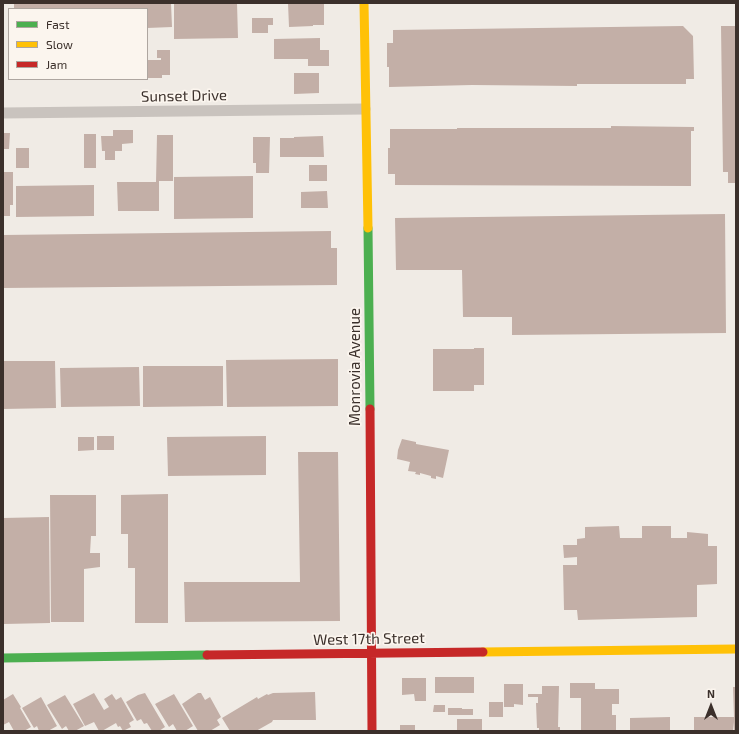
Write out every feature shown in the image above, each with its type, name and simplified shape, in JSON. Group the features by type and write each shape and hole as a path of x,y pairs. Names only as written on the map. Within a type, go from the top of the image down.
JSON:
{"street":[{"name":"Monrovia Avenue","path":"364,3 369,311 372,731"},
{"name":"Sunset Drive","path":"3,113 365,109"},
{"name":"West 17th Street","path":"3,658 736,649"}],"building":[{"path":"14,3 171,3 172,27 148,28 148,8 14,8"},
{"path":"174,3 237,3 238,38 174,39"},
{"path":"288,3 324,3 324,25 289,27"},
{"path":"252,18 273,18 273,25 268,25 268,33 252,33"},
{"path":"683,26 693,36 694,79 686,79 686,84 389,87 387,43 393,43 393,30"},
{"path":"721,26 736,26 736,183 728,183 728,172 723,172"},
{"path":"320,38 320,50 329,50 329,66 308,66 308,59 274,59 274,39"},
{"path":"157,50 170,50 170,75 162,75 162,78 148,78 148,60 161,60 161,58 157,58"},
{"path":"294,73 319,73 319,93 294,94"},
{"path":"611,126 694,127 694,131 691,131 691,186 395,185 395,174 388,174 390,129 611,128"},
{"path":"113,130 133,130 133,143 122,144 122,151 115,151 115,160 105,160 105,151 102,151 101,136 113,136"},
{"path":"3,133 10,133 9,149 3,149"},
{"path":"84,134 96,134 96,168 84,168"},
{"path":"157,135 173,135 173,181 159,181 159,211 118,211 117,182 156,182"},
{"path":"323,136 324,157 280,157 280,138"},
{"path":"253,137 270,137 269,173 256,173 256,163 253,163"},
{"path":"16,148 29,148 29,168 16,168"},
{"path":"309,165 327,165 327,181 309,181"},
{"path":"3,172 13,172 13,205 10,205 10,216 3,216"},
{"path":"253,176 253,218 174,219 174,177"},
{"path":"94,185 94,216 16,217 16,186"},
{"path":"327,191 328,208 301,208 301,192"},
{"path":"725,214 726,333 512,335 512,317 463,317 462,270 396,270 395,218"},
{"path":"331,231 331,248 337,248 337,285 3,288 3,235"},
{"path":"484,348 484,385 474,385 474,391 433,391 433,349"},
{"path":"338,359 338,406 227,407 226,360"},
{"path":"3,361 55,361 56,408 3,409"},
{"path":"143,366 223,366 223,406 143,407"},
{"path":"139,367 140,406 61,407 60,368"},
{"path":"97,436 114,436 114,450 97,450"},
{"path":"266,436 266,475 168,476 167,437"},
{"path":"78,437 94,437 94,450 78,451"},
{"path":"402,439 416,442 416,444 449,450 443,478 436,476 436,479 431,478 431,476 420,473 420,475 415,474 416,472 408,471 410,462 397,459 398,450"},
{"path":"298,452 338,452 340,621 185,622 184,582 300,582"},
{"path":"168,494 168,623 135,623 135,568 128,568 128,534 121,534 121,495"},
{"path":"50,495 96,495 96,536 91,536 90,553 100,553 100,567 84,569 84,622 51,622"},
{"path":"49,517 50,623 4,624 3,518"},
{"path":"619,526 620,538 642,538 642,526 671,526 671,538 687,538 687,532 708,534 708,546 717,546 717,584 697,585 697,617 578,620 577,610 564,610 563,565 577,565 577,557 564,558 563,545 577,545 577,539 585,538 585,527"},
{"path":"435,677 474,677 474,693 435,693"},
{"path":"402,678 426,678 426,701 415,701 414,694 402,695"},
{"path":"570,683 595,683 595,689 619,689 619,704 612,704 612,715 616,715 616,731 581,731 581,698 570,698"},
{"path":"504,684 523,684 523,705 514,704 514,707 504,707"},
{"path":"542,686 559,686 558,727 560,727 560,731 539,731 539,728 537,728 536,703 538,703 538,697 528,697 528,694 542,694"},
{"path":"733,687 736,687 736,731 734,731 734,722 733,731 694,731 694,717 734,717"},
{"path":"315,692 316,720 273,720 256,731 230,731 222,718 257,697 258,699 267,694"},
{"path":"94,693 104,710 109,707 104,699 112,694 116,700 121,697 134,720 129,723 131,727 123,731 116,723 102,731 99,731 94,722 85,726 73,704"},
{"path":"145,693 165,727 159,731 152,731 147,723 144,724 141,719 137,721 126,702"},
{"path":"198,693 201,693 205,700 210,697 221,717 217,720 220,725 210,731 198,731 182,704"},
{"path":"13,694 31,727 24,731 14,731 9,722 3,725 3,700"},
{"path":"174,694 193,726 185,731 177,731 173,724 169,727 155,704"},
{"path":"65,695 84,726 75,731 69,731 66,726 62,729 47,705"},
{"path":"41,697 57,726 48,731 39,731 37,726 34,728 22,708"},
{"path":"489,702 503,702 503,717 489,717"},
{"path":"434,705 445,705 445,712 433,712"},
{"path":"448,708 462,708 462,715 448,715"},
{"path":"462,709 473,709 473,715 462,715"},
{"path":"670,717 670,731 630,731 630,718"},
{"path":"457,719 482,719 482,731 457,731"},
{"path":"400,725 415,725 415,731 400,731"}],"traffic: fast":[{"path":"368,228 370,409"},
{"path":"3,658 207,655"}],"traffic: slow":[{"path":"364,3 368,228"},
{"path":"483,652 736,649"}],"traffic: jam":[{"path":"370,409 372,731"},
{"path":"207,655 483,652"}]}
